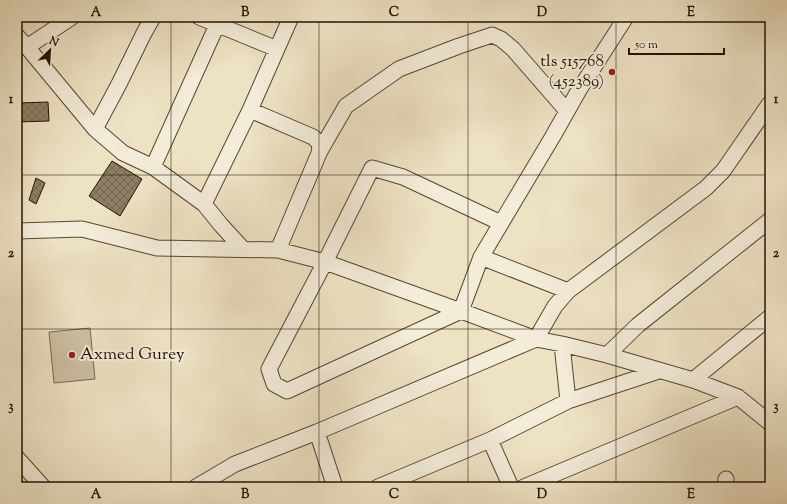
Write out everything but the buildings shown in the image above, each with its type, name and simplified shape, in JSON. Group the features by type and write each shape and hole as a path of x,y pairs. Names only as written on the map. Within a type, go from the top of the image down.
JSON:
{"street":[{"path":"28,47 72,17"},
{"path":"95,128 120,84 153,17"},
{"path":"199,17 219,21 277,49"},
{"path":"204,204 250,110 292,17"},
{"path":"501,223 403,177 372,168 325,262 268,369 274,384 288,391 462,311 481,257 567,111 579,90 626,17"},
{"path":"153,167 219,21"},
{"path":"278,250 320,151 346,106 399,69 492,35 501,39 514,49 567,111"},
{"path":"17,36 28,47 95,128 123,153 153,167 204,204 243,249"},
{"path":"196,487 235,464 317,432 536,339 555,306 568,291 706,188 723,171 770,103"},
{"path":"250,110 312,138 319,143 320,151"},
{"path":"607,356 638,325 770,220"},
{"path":"17,231 82,229 157,248 278,250 325,262 536,339 562,344 693,380 738,397 770,423"},
{"path":"481,257 568,291"},
{"path":"693,380 770,317"},
{"path":"562,344 568,401"},
{"path":"378,487 490,440 568,401 659,371"},
{"path":"524,487 738,397"},
{"path":"317,432 335,487"},
{"path":"490,440 510,487"},
{"path":"17,458 42,487"}],"shaded area":[{"name":"Axmed Gurey","path":"90,328 95,379 54,383 49,332"}],"place":[{"name":"tls 515768 (452389)","path":"612,72"},
{"name":"Axmed Gurey","path":"72,355"}]}
